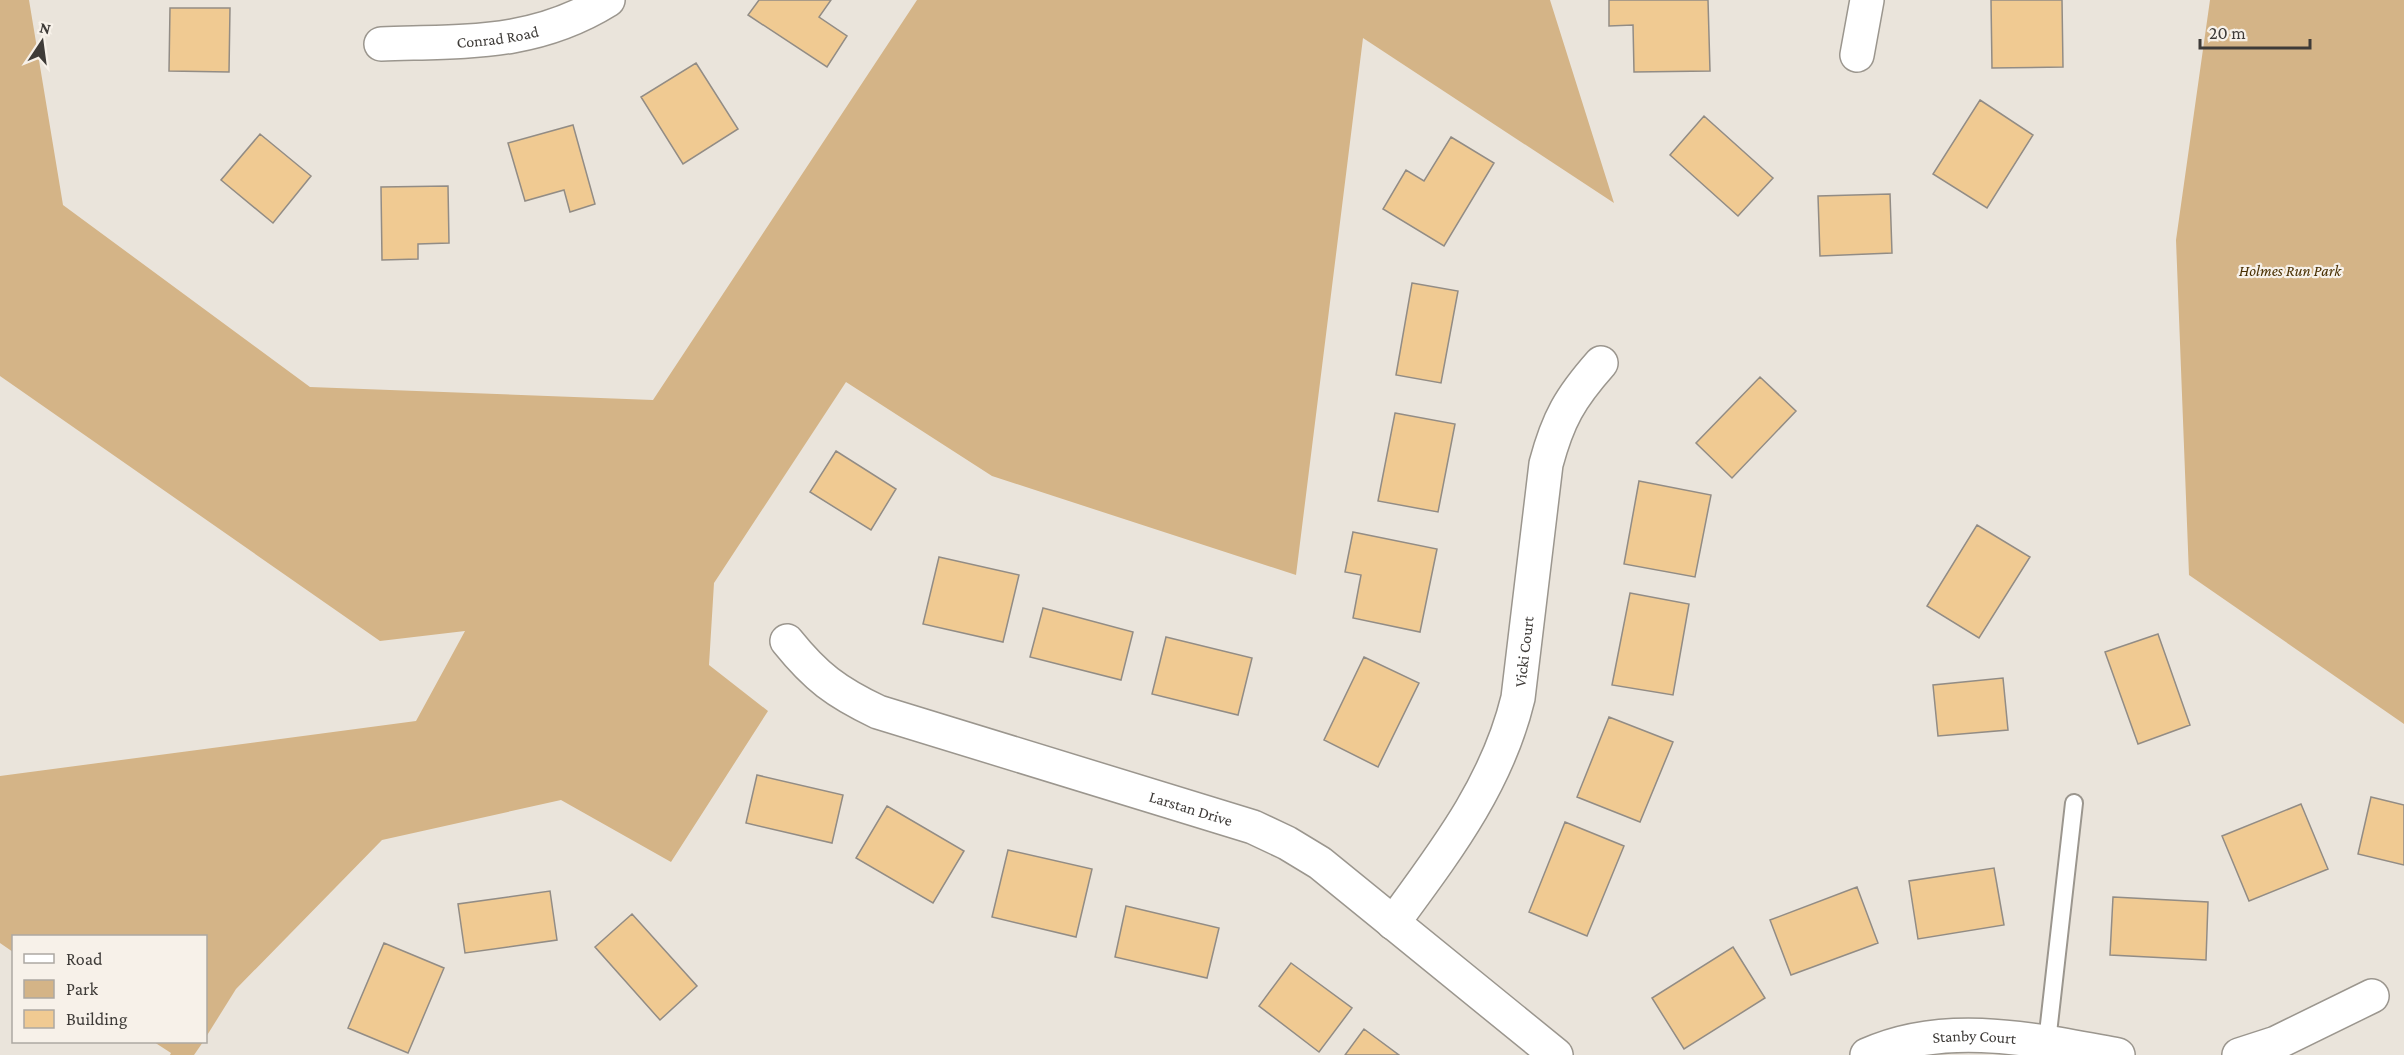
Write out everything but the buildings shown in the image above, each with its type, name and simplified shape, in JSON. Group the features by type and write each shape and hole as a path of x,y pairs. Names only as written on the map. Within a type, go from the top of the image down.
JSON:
{"street":[{"name":"Conrad Road","path":"381,44 501,40 544,31 587,13 608,0"},
{"path":"1857,55 1867,0"},
{"name":"Vicki Court","path":"1393,923 1452,841 1495,770 1509,734 1518,698 1546,464 1561,418 1575,392 1601,363"},
{"name":"Larstan Drive","path":"787,641 809,668 840,694 878,712 1262,831 1320,863 1556,1055"},
{"path":"2239,1055 2276,1043 2372,996"},
{"name":"Stanby Court","path":"1867,1055 1882,1048 1928,1037 1977,1034 2047,1042 2118,1055"}],"lane":[{"path":"2047,1042 2074,803"}],"green space":[{"path":"0,0 29,0 63,205 310,387 653,400 917,0 1550,0 1614,203 1363,38 1296,575 992,476 846,382 714,583 709,665 768,711 671,862 561,800 382,840 236,989 207,1035 207,935 12,935 12,951 0,943 0,776 416,721 465,631 380,641 0,376"},
{"name":"Holmes Run Park","path":"2210,0 2404,0 2404,724 2189,575 2176,240"},
{"path":"156,1043 202,1043 194,1055 170,1055 171,1053"}]}
